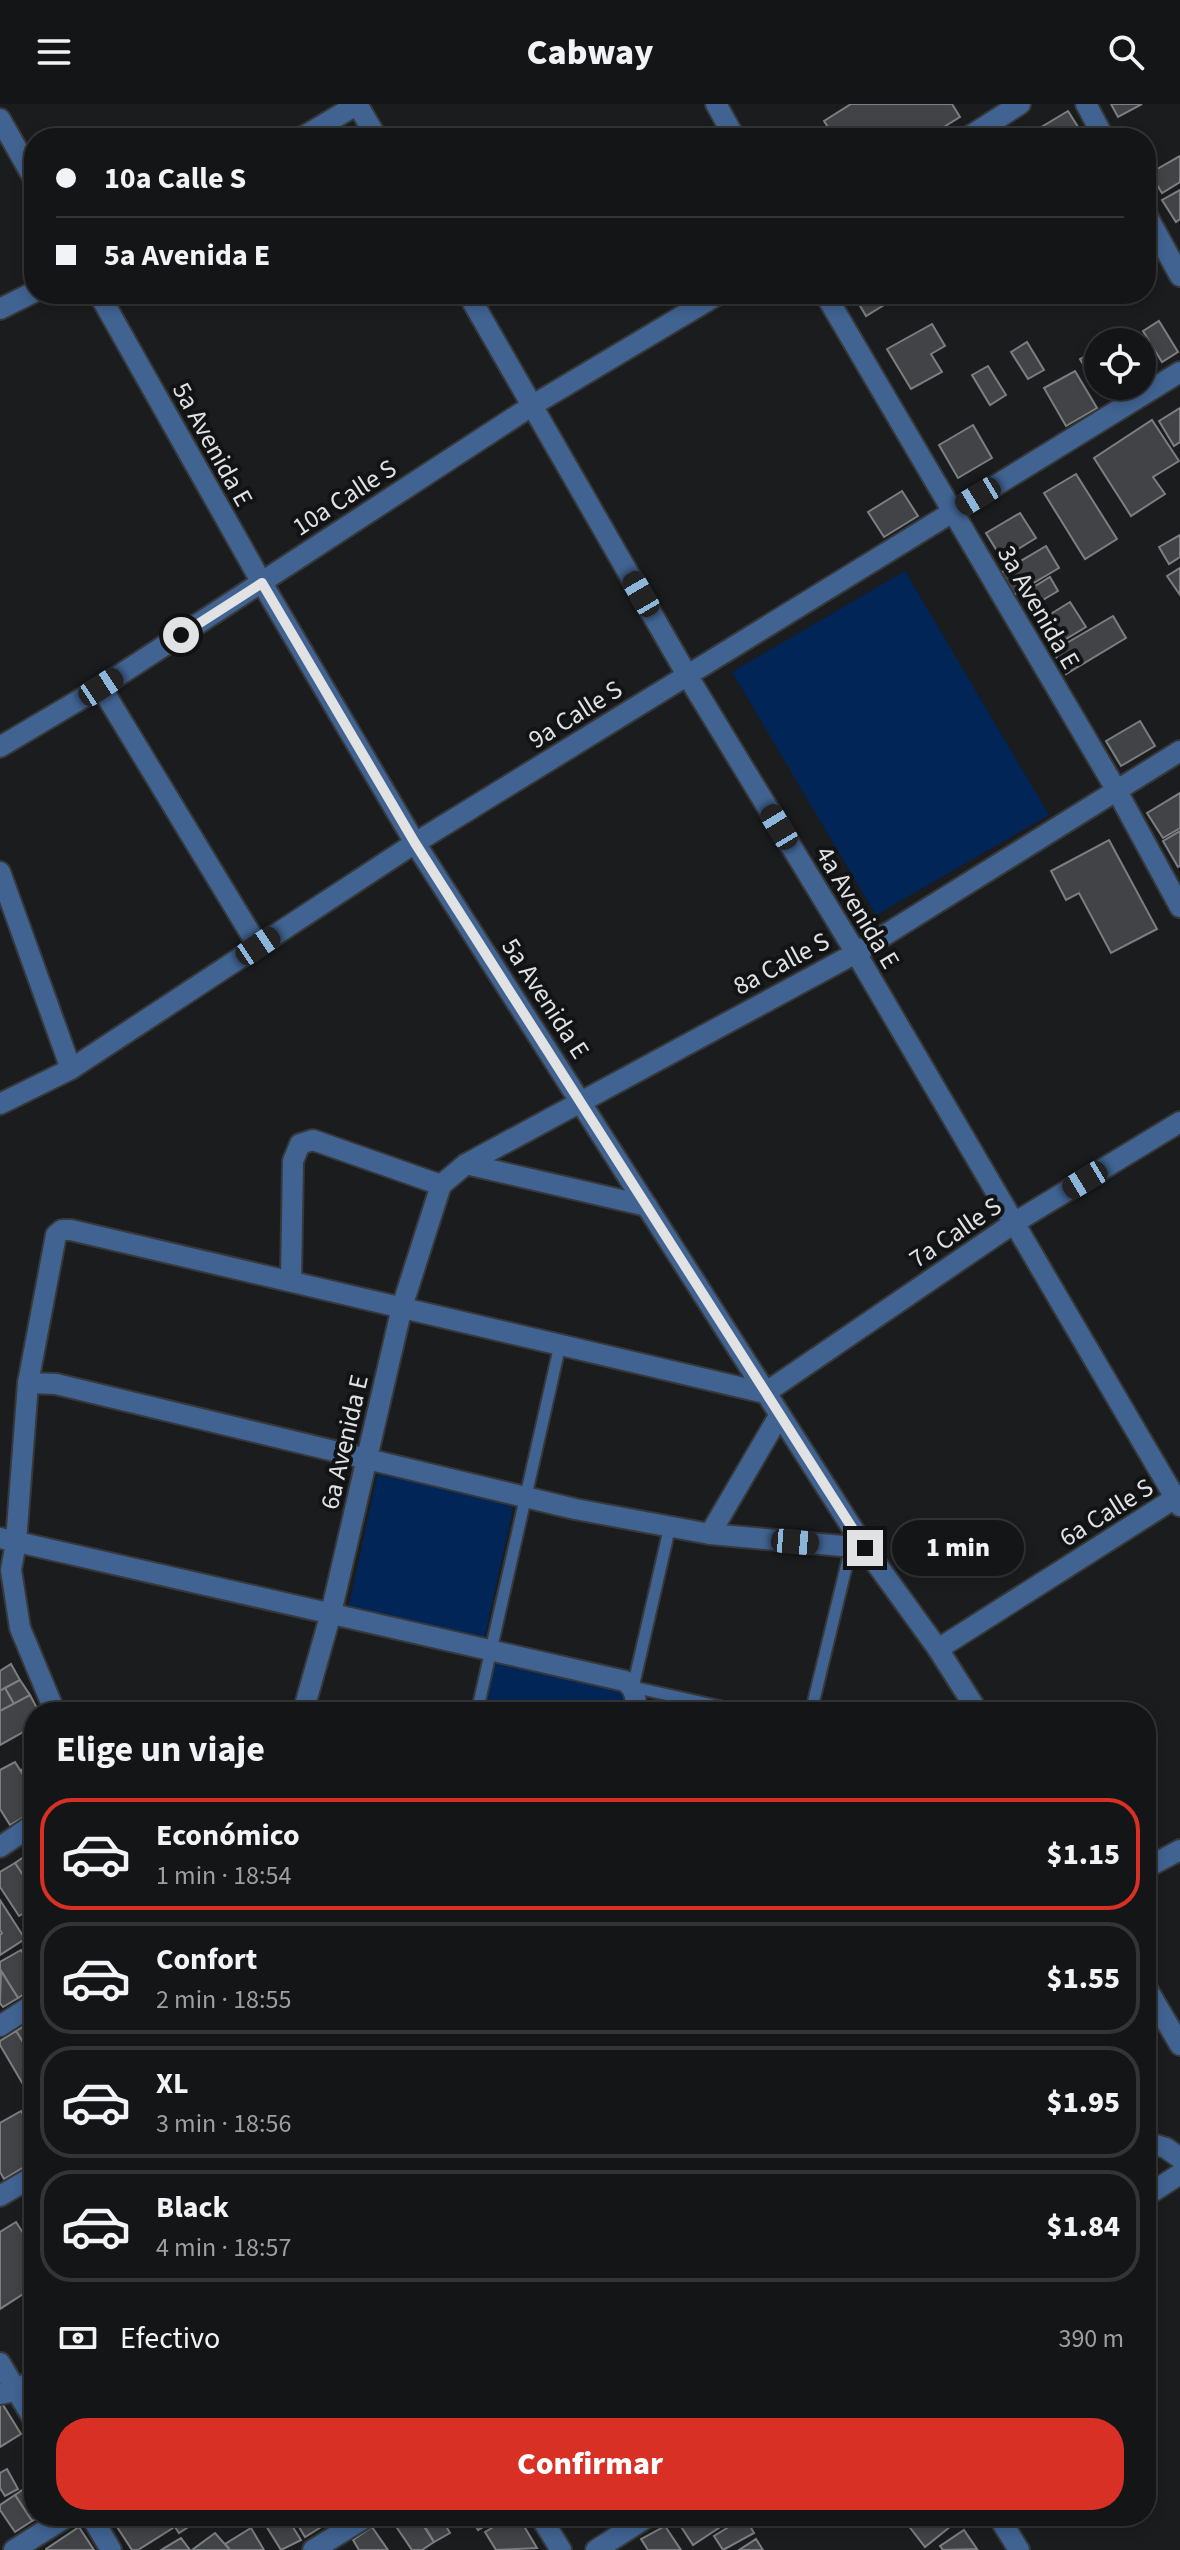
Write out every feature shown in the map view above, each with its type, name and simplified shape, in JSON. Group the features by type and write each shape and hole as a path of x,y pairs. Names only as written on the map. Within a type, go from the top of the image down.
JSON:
{"street":[{"path":"317,128 357,104 371,128"},
{"path":"716,104 729,128"},
{"path":"983,128 1020,104"},
{"path":"1086,104 1099,128"},
{"path":"0,119 24,161"},
{"path":"1156,232 1180,276"},
{"path":"0,309 24,297"},
{"name":"5a Avenida E","path":"105,304 262,583 415,843 765,1393 858,1547 938,1649 972,1702"},
{"name":"4a Avenida E","path":"474,304 687,675 856,953 1178,1500"},
{"name":"10a Calle S","path":"0,747 101,687 533,405 702,304"},
{"name":"3a Avenida E","path":"831,304 1117,791 1180,907"},
{"name":"9a Calle S","path":"0,1104 71,1069 415,843 1180,372"},
{"path":"101,687 258,946"},
{"name":"8a Calle S","path":"441,1185 466,1164 580,1100 856,953 1180,751"},
{"path":"0,872 71,1069"},
{"name":"7a Calle S","path":"765,1393 1014,1223 1180,1122"},
{"path":"291,1281 293,1161 300,1144 313,1140 441,1185"},
{"path":"466,1164 647,1206"},
{"name":"6a Avenida E","path":"306,1702 331,1613 402,1307 441,1185"},
{"path":"51,1702 20,1628 8,1540 28,1383 56,1235 62,1230 765,1393"},
{"path":"28,1383 56,1384 525,1497 710,1534 858,1547"},
{"path":"710,1534 779,1416"},
{"name":"6a Calle S","path":"938,1649 1178,1500"},
{"path":"8,1540 625,1681 633,1687 637,1702"},
{"path":"0,1847 24,1831"},
{"path":"1156,1863 1180,1850"},
{"path":"1156,2004 1180,2045"},
{"path":"0,2026 24,2010"},
{"path":"1156,2145 1180,2158"},
{"path":"1156,2190 1180,2174"},
{"path":"0,2196 24,2182"},
{"path":"0,2363 8,2392 24,2409"},
{"path":"14,2550 52,2526"},
{"path":"97,2526 111,2550"},
{"path":"313,2550 352,2526"},
{"path":"546,2526 561,2550"},
{"path":"596,2550 633,2526"},
{"path":"1004,2526 1019,2550"}],"lane":[{"path":"479,1702 560,1345"},
{"path":"670,1526 633,1687 700,1702"},
{"path":"814,1702 858,1547"}],"shaded area":[{"path":"905,571 1049,815 876,915 732,672"},
{"path":"378,1471 514,1504 484,1640 348,1609"},
{"path":"493,1658 619,1687 627,1701 627,1702 483,1702"}],"building":[{"path":"851,104 952,104 960,117 942,128 829,128 824,121"},
{"path":"1111,104 1142,104 1118,117"},
{"path":"1068,111 1079,128 1040,128"},
{"path":"1180,156 1180,182 1162,193 1156,183 1156,170"},
{"path":"1180,190 1180,219 1176,222 1162,200"},
{"path":"859,304 886,304 866,316"},
{"path":"1159,321 1178,352 1162,362 1156,352 1156,328 1148,328"},
{"path":"932,324 945,346 931,354 942,372 911,389 887,349"},
{"path":"1027,342 1044,370 1028,379 1011,352"},
{"path":"988,366 1006,395 990,405 972,375"},
{"path":"1075,371 1084,386 1084,400 1092,400 1097,408 1066,426 1044,388"},
{"path":"1180,408 1180,442 1174,446 1159,421"},
{"path":"1152,420 1179,461 1153,477 1165,494 1131,516 1094,458"},
{"path":"973,425 992,458 958,478 939,445"},
{"path":"1076,474 1117,539 1085,559 1044,493"},
{"path":"902,491 918,516 884,537 868,512"},
{"path":"1020,513 1036,538 1002,559 986,533"},
{"path":"1180,535 1180,557 1169,564 1159,547"},
{"path":"1046,546 1059,568 1010,597 997,575"},
{"path":"1180,568 1180,595 1167,576"},
{"path":"1050,577 1058,591 1036,604 1027,591"},
{"path":"1070,602 1086,627 1051,648 1036,623"},
{"path":"1113,616 1126,638 1066,674 1053,651"},
{"path":"1140,721 1155,746 1121,766 1106,741"},
{"path":"1180,793 1180,828 1163,838 1147,813"},
{"path":"1180,831 1180,866 1178,867 1163,841"},
{"path":"1109,840 1157,929 1111,953 1079,893 1066,900 1051,871"},
{"path":"11,1664 20,1680 0,1691 0,1671"},
{"path":"20,1680 30,1695 14,1704 5,1688"},
{"path":"5,1688 14,1704 0,1711 0,1691"},
{"path":"30,1695 34,1702 24,1702 24,1732 0,1745 0,1711"},
{"path":"15,1762 24,1776 24,1817 10,1825 0,1809 0,1770"},
{"path":"24,1857 24,1877 15,1863"},
{"path":"15,1863 24,1877 24,1913 19,1916 0,1887 0,1872"},
{"path":"0,1900 24,1940 0,1955"},
{"path":"21,1950 24,1955 24,1994 18,1998 0,1969 0,1962"},
{"path":"1,1971 18,1998 3,2007 0,2003"},
{"path":"24,2026 24,2044 16,2031"},
{"path":"16,2031 24,2044 24,2086 0,2045 0,2041"},
{"path":"21,2111 24,2116 24,2167 4,2179 0,2172 0,2123"},
{"path":"16,2222 24,2234 24,2293 0,2309 0,2232"},
{"path":"0,2400 21,2434 0,2447"},
{"path":"7,2469 18,2489 5,2496 0,2488 0,2473"},
{"path":"24,2489 24,2509 15,2495"},
{"path":"15,2495 24,2509 24,2526 15,2532 0,2510 0,2505"},
{"path":"116,2526 173,2528 138,2550 132,2550"},
{"path":"174,2526 190,2526 179,2533"},
{"path":"266,2526 292,2526 301,2540 281,2550"},
{"path":"298,2526 323,2526 305,2537"},
{"path":"396,2526 424,2526 434,2542 422,2550 412,2550"},
{"path":"425,2526 446,2526 450,2533 434,2542"},
{"path":"495,2526 524,2526 537,2548 496,2550 485,2532"},
{"path":"665,2526 681,2550 648,2550 641,2539"},
{"path":"681,2526 722,2526 693,2545"},
{"path":"730,2526 750,2526 754,2533 723,2550 714,2536"},
{"path":"909,2526 951,2526 925,2547"},
{"path":"79,2527 94,2550 46,2550 46,2549"},
{"path":"372,2527 388,2550 359,2550 353,2540"},
{"path":"251,2528 264,2550 230,2550 225,2544"},
{"path":"964,2530 977,2549 943,2550 940,2546"},
{"path":"215,2533 230,2550 192,2550"},
{"path":"181,2538 190,2550 161,2550"},
{"path":"756,2539 763,2550 739,2550"}],"route":[{"path":"181,635 262,583 415,843 865,1548"}]}
